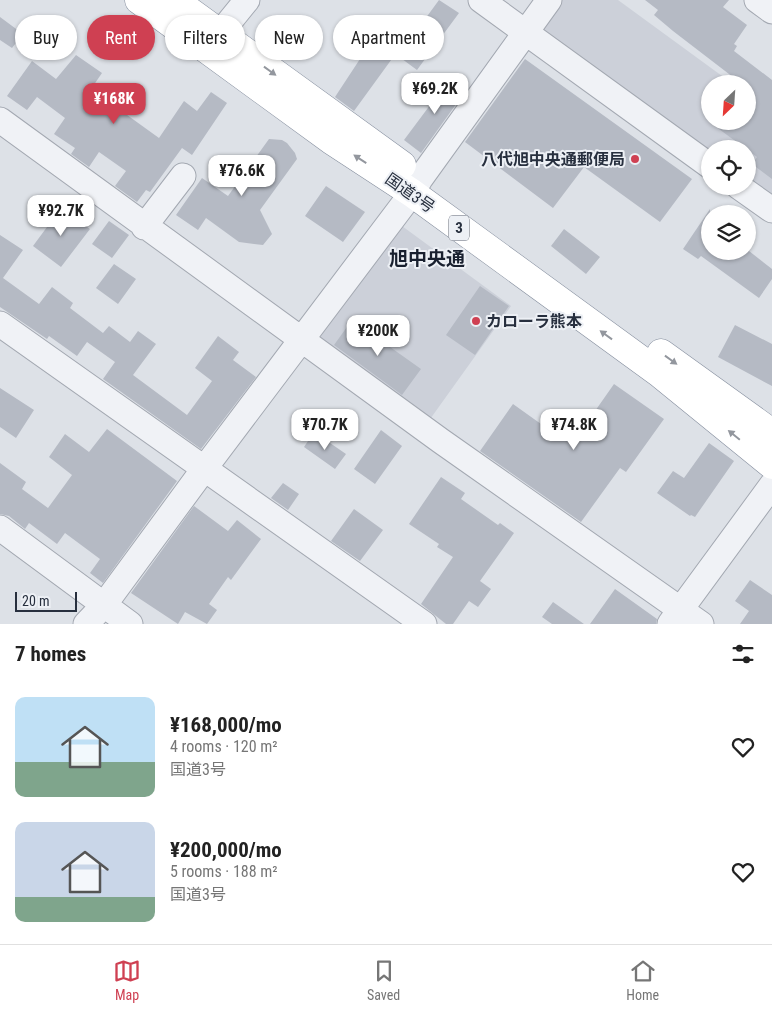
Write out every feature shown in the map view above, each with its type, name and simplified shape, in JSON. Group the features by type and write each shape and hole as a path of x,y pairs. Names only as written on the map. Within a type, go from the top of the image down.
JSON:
{"highway":[{"name":"国道3号","path":"139,0 165,15"},
{"name":"国道3号","path":"174,0 188,15"},
{"name":"国道3号","path":"234,60 331,140 416,186 772,433"},
{"name":"国道3号","path":"416,186 659,373 772,465"}],"street":[{"path":"235,15 247,0"},
{"path":"481,0 701,160"},
{"path":"86,624 104,606 204,469 304,340 549,0"},
{"path":"757,0 772,10"},
{"path":"0,120 144,227 304,340 675,617 701,624"},
{"path":"144,227 183,176"},
{"path":"751,195 772,210"},
{"path":"0,324 424,624"},
{"path":"675,617 772,485"},
{"path":"0,528 130,624"}],"shaded area":[{"path":"562,0 618,0 721,75 701,75 701,130 756,130 756,100 772,112 772,200 756,188 756,140 701,140 701,149 545,37 543,26"},
{"path":"402,226 511,306 428,422 321,343 320,334"}],"building":[{"path":"439,0 459,13 444,33 444,15 428,15"},
{"path":"645,0 729,0 723,7 747,25 734,44 737,46 734,51 772,80 772,179 756,167 756,140 734,140 720,130 756,130 756,75 730,75 654,15 658,10"},
{"path":"0,17 15,28 15,44 12,48 0,40"},
{"path":"77,56 102,73 91,89 159,138 184,101 197,111 211,92 227,103 192,155 182,148 150,192 146,190 137,202 115,186 126,171 99,152 89,167 71,154 75,148 54,134 65,118 37,97 27,110 7,96 32,61 56,79 72,60 77,60"},
{"path":"525,59 692,179 660,222 584,167 553,208 465,142"},
{"path":"359,60 391,60 354,111 335,97"},
{"path":"403,60 424,60 417,70"},
{"path":"451,77 467,89 421,153 404,140"},
{"path":"269,139 282,140 287,143 297,159 260,210 272,234 263,245 239,242 206,218 198,230 176,215 202,178 228,196"},
{"path":"326,186 365,212 343,242 305,216"},
{"path":"61,208 90,229 61,267 33,246"},
{"path":"109,221 129,235 112,258 92,244"},
{"path":"701,222 701,256 698,259 683,249"},
{"path":"564,229 600,257 586,274 551,246"},
{"path":"0,235 23,250 3,278 39,304 52,287 73,303 70,308 103,333 109,326 130,342 138,331 156,344 133,375 187,415 212,381 195,368 218,336 239,352 233,360 256,377 201,449 103,379 115,362 87,342 77,356 49,336 47,339 0,307"},
{"path":"756,256 772,269 772,279 759,298 707,260 756,260"},
{"path":"114,264 136,279 118,304 96,288"},
{"path":"480,286 509,306 475,355 446,335"},
{"path":"352,320 421,369 402,395 334,345"},
{"path":"735,325 772,344 772,386 718,357"},
{"path":"614,384 664,419 626,472 620,468 581,522 480,451 513,404 555,434 558,429 574,441"},
{"path":"0,388 34,410 16,438 0,427"},
{"path":"107,429 177,481 103,583 90,573 100,559 65,533 57,544 29,523 25,529 9,516 0,514 0,463 26,482 22,489 48,508 72,475 49,457 65,434 89,452"},
{"path":"381,430 402,446 375,484 354,469"},
{"path":"314,432 346,454 335,469 304,447"},
{"path":"709,443 734,461 695,517 690,516 657,493 673,471 684,478"},
{"path":"441,477 465,493 461,499 498,525 500,523 514,533 480,581 491,589 478,607 469,601 453,624 446,624 421,604 453,557 437,547 439,544 409,524"},
{"path":"283,483 299,494 288,510 271,498"},
{"path":"194,506 228,531 237,520 261,539 231,580 228,577 209,604 217,610 207,624 185,612 178,624 131,593"},
{"path":"354,509 383,530 360,561 331,541"},
{"path":"750,580 772,595 772,624 740,624 749,611 735,601"},
{"path":"615,589 657,619 656,624 590,624"},
{"path":"553,602 584,624 552,624 542,617"}],"place":[{"name":"八代旭中央通郵便局","path":"635,159"},
{"name":"カローラ熊本","path":"476,321"}],"district":[{"name":"旭中央通","path":"427,258"}]}
